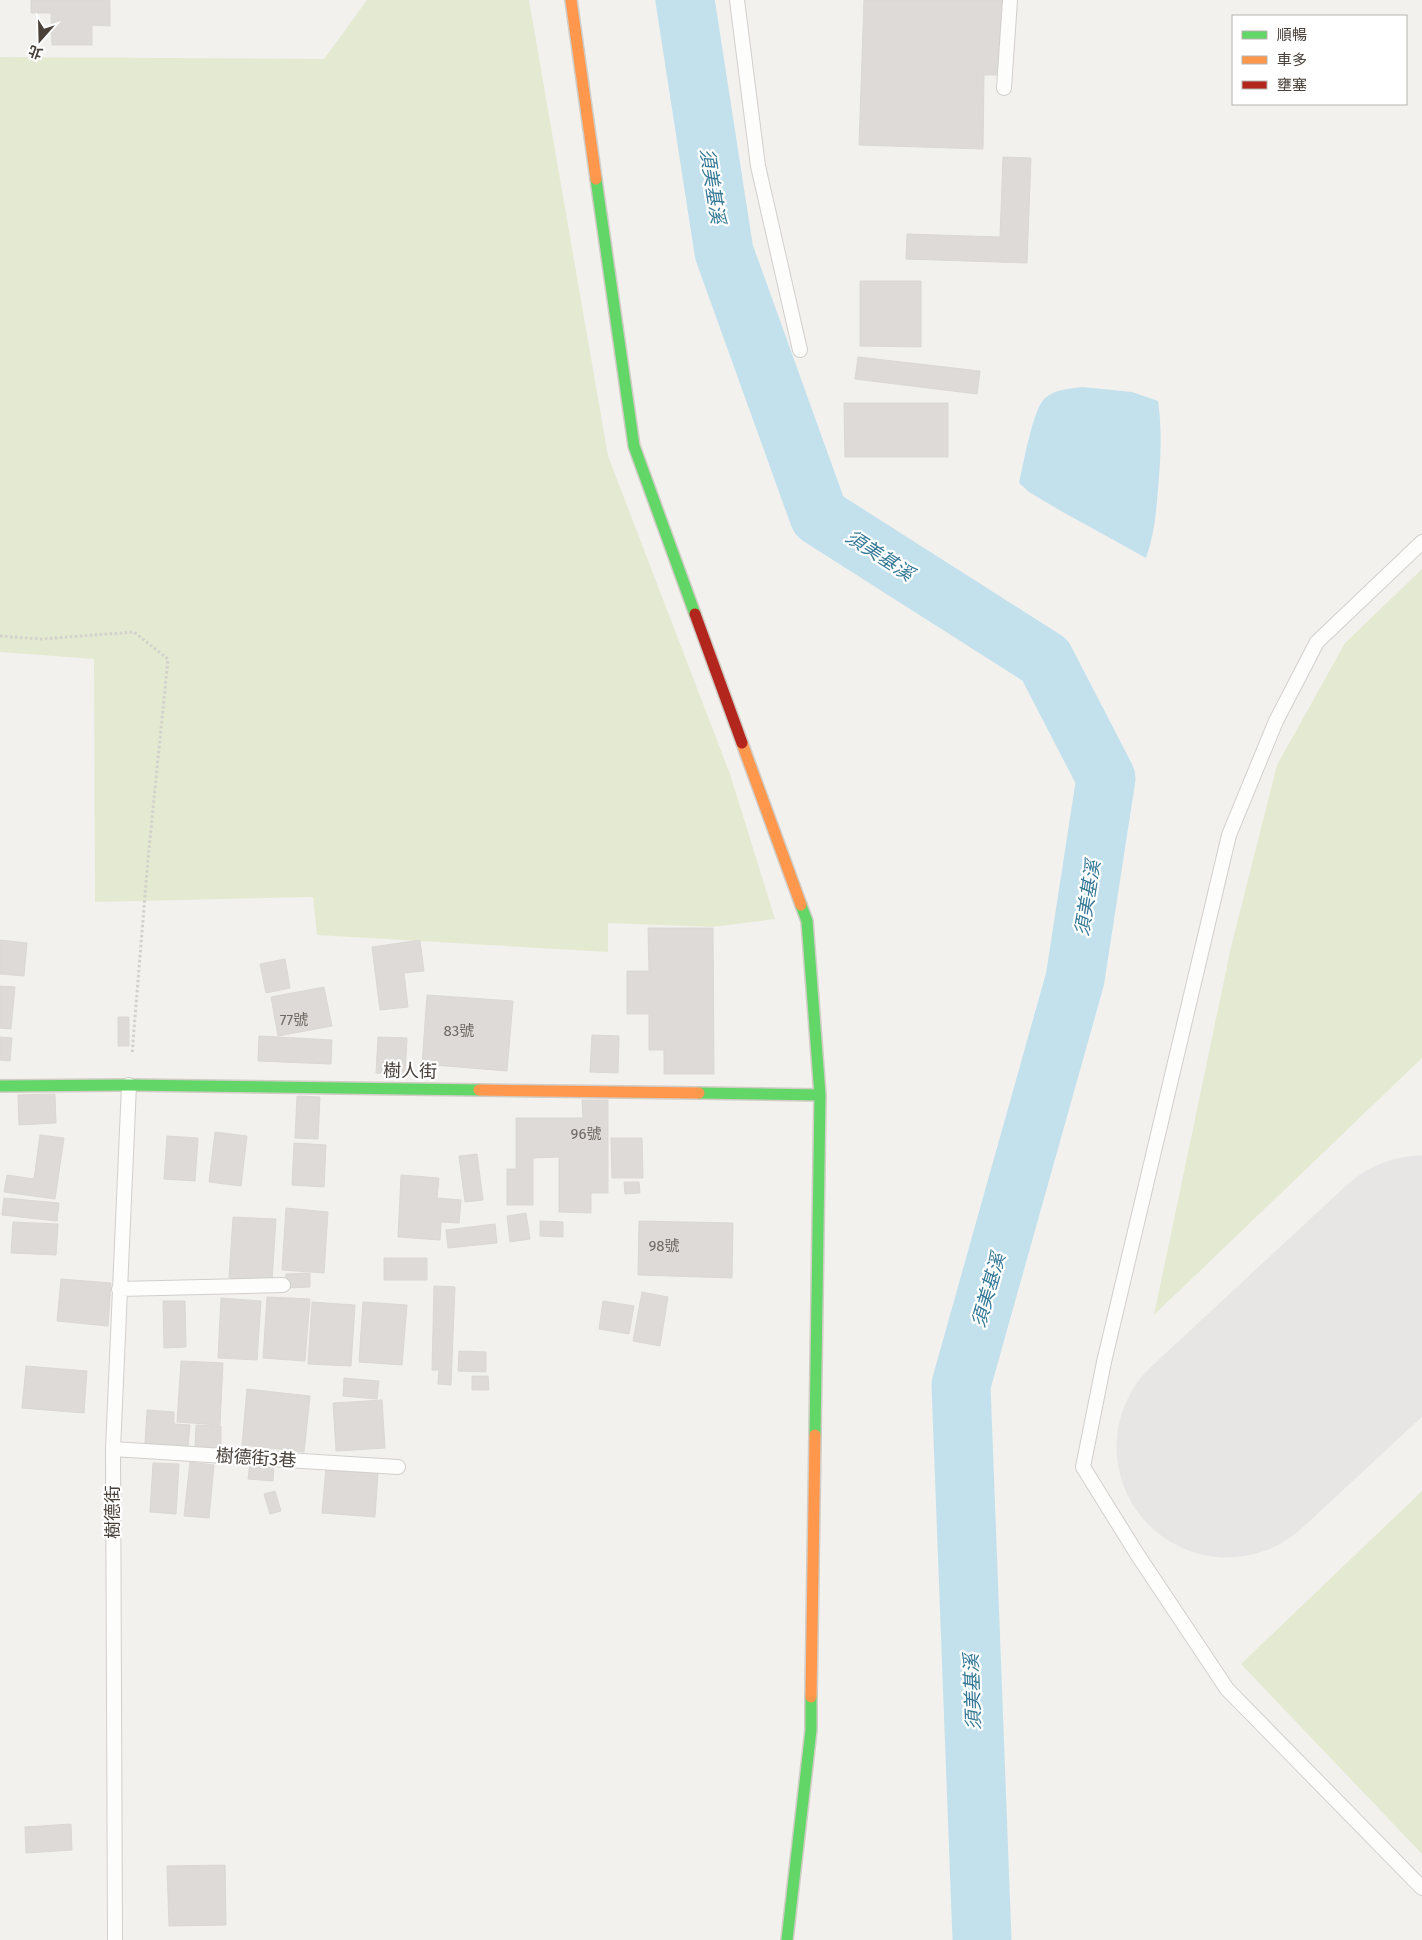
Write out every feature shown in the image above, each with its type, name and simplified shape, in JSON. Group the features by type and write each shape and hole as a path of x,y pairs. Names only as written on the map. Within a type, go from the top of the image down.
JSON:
{"street":[{"path":"571,0 634,446 808,921 820,1094 811,1730 787,1940"},
{"name":"樹人街","path":"0,1086 129,1085 820,1094"}],"lane":[{"path":"737,0 758,166 800,350"},
{"path":"1004,88 1010,0"},
{"path":"1422,542 1316,642 1276,721 1229,835 1104,1362 1083,1467 1137,1554 1227,1689 1422,1888"},
{"name":"樹德街","path":"115,1940 113,1449 129,1085"},
{"path":"120,1289 283,1286"},
{"name":"樹德街3巷","path":"113,1449 398,1467"}],"path":[{"path":"0,636 41,639 134,632 168,659 148,859 129,1085"}],"green space":[{"path":"367,0 529,0 608,456 730,774 775,919 712,927 608,923 608,952 317,935 313,897 95,902 94,659 0,652 0,57 324,59"},
{"path":"1422,569 1422,1058 1154,1315 1231,947 1277,765 1345,643"},
{"path":"1422,1491 1422,1854 1241,1664"}],"water":[{"path":"1082,387 1132,392 1158,401 1161,439 1159,476 1154,523 1146,558 1061,511 1029,492 1019,483 1036,413 1041,404 1045,398 1054,393"}],"building":[{"path":"31,0 110,0 110,26 92,25 92,45 52,45 51,13 31,13"},
{"path":"864,0 1002,0 1000,75 984,75 983,149 859,145"},
{"path":"1003,157 1031,158 1027,263 906,259 907,234 1000,237"},
{"path":"860,281 921,281 921,347 860,346"},
{"path":"858,357 980,371 977,394 855,379"},
{"path":"844,403 948,403 948,457 845,457"},
{"path":"648,928 713,928 714,1074 664,1074 664,1050 649,1050 649,1014 627,1014 627,971 649,971"},
{"path":"0,940 27,943 24,976 0,974"},
{"path":"420,940 424,971 404,973 408,1007 380,1010 372,947"},
{"path":"285,959 290,988 266,993 260,964"},
{"path":"0,986 15,987 11,1029 0,1028"},
{"path":"324,987 332,1026 278,1036 271,997"},
{"path":"427,995 513,1001 507,1071 422,1064"},
{"path":"118,1017 129,1017 129,1046 118,1046"},
{"path":"592,1035 619,1036 618,1073 590,1072"},
{"path":"259,1036 332,1040 331,1064 258,1061"},
{"path":"0,1037 12,1038 10,1061 0,1060"},
{"path":"378,1037 407,1038 405,1074 376,1073"},
{"path":"55,1094 56,1123 19,1125 18,1095"},
{"path":"297,1096 320,1097 318,1139 295,1138"},
{"path":"582,1100 608,1100 608,1193 591,1193 591,1213 559,1212 559,1157 533,1158 533,1205 507,1205 507,1169 516,1169 516,1118 583,1118"},
{"path":"215,1132 247,1136 241,1186 209,1182"},
{"path":"40,1135 64,1138 55,1199 4,1192 7,1175 34,1179"},
{"path":"167,1136 198,1138 195,1181 164,1179"},
{"path":"611,1138 642,1138 643,1178 612,1178"},
{"path":"294,1143 326,1145 324,1187 292,1185"},
{"path":"477,1154 483,1200 465,1202 459,1156"},
{"path":"401,1175 439,1178 437,1198 461,1200 459,1223 441,1222 440,1240 398,1237"},
{"path":"624,1182 639,1182 640,1193 625,1194"},
{"path":"4,1198 59,1203 57,1221 2,1215"},
{"path":"286,1208 328,1212 324,1273 282,1270"},
{"path":"526,1213 530,1239 510,1242 507,1216"},
{"path":"233,1217 276,1219 272,1281 229,1278"},
{"path":"540,1221 563,1222 563,1237 540,1236"},
{"path":"639,1221 733,1223 732,1278 638,1275"},
{"path":"13,1222 58,1224 56,1255 11,1253"},
{"path":"495,1224 497,1243 448,1248 446,1230"},
{"path":"384,1258 427,1258 427,1280 384,1280"},
{"path":"310,1273 310,1287 286,1288 286,1274"},
{"path":"61,1279 111,1283 108,1326 57,1321"},
{"path":"434,1286 455,1287 451,1385 438,1384 439,1370 432,1370"},
{"path":"642,1292 668,1297 660,1346 633,1341"},
{"path":"267,1297 310,1299 305,1361 263,1358"},
{"path":"221,1298 261,1301 257,1360 218,1358"},
{"path":"163,1301 185,1301 186,1347 164,1348"},
{"path":"603,1301 634,1306 629,1334 599,1329"},
{"path":"312,1302 355,1305 351,1366 308,1364"},
{"path":"363,1302 407,1305 402,1365 359,1362"},
{"path":"459,1351 486,1352 486,1372 458,1371"},
{"path":"181,1361 223,1363 220,1425 177,1422"},
{"path":"26,1366 87,1371 84,1413 22,1408"},
{"path":"472,1376 488,1376 489,1390 472,1390"},
{"path":"344,1378 379,1381 377,1399 343,1396"},
{"path":"247,1389 310,1396 304,1452 242,1445"},
{"path":"382,1400 385,1448 336,1451 333,1403"},
{"path":"147,1410 174,1412 174,1424 190,1425 188,1447 145,1444"},
{"path":"196,1425 221,1426 221,1450 195,1450"},
{"path":"190,1462 214,1465 209,1518 184,1516"},
{"path":"250,1462 274,1464 273,1481 248,1479"},
{"path":"153,1463 179,1464 176,1514 150,1512"},
{"path":"326,1468 378,1472 375,1517 322,1513"},
{"path":"275,1491 281,1511 270,1514 264,1494"},
{"path":"71,1824 72,1850 26,1853 25,1827"},
{"path":"225,1865 226,1925 169,1926 167,1866"}],"waterway":[{"name":"須美基溪","path":"685,0 724,252 819,516 1045,660 1106,778 1075,979 961,1385 982,1940"}],"runway":[{"path":"1227,1447 1422,1266"}],"traffic: fast":[{"path":"596,179 634,446 695,614"},
{"path":"801,905 807,921 820,1095 815,1435"},
{"path":"0,1086 129,1085 479,1090"},
{"path":"699,1093 820,1095"},
{"path":"787,1940 811,1730 811,1697"}],"traffic: slow":[{"path":"571,0 596,179"},
{"path":"742,743 801,905"},
{"path":"479,1090 699,1093"},
{"path":"811,1697 815,1435"}],"traffic: jam":[{"path":"695,614 742,743"}]}
